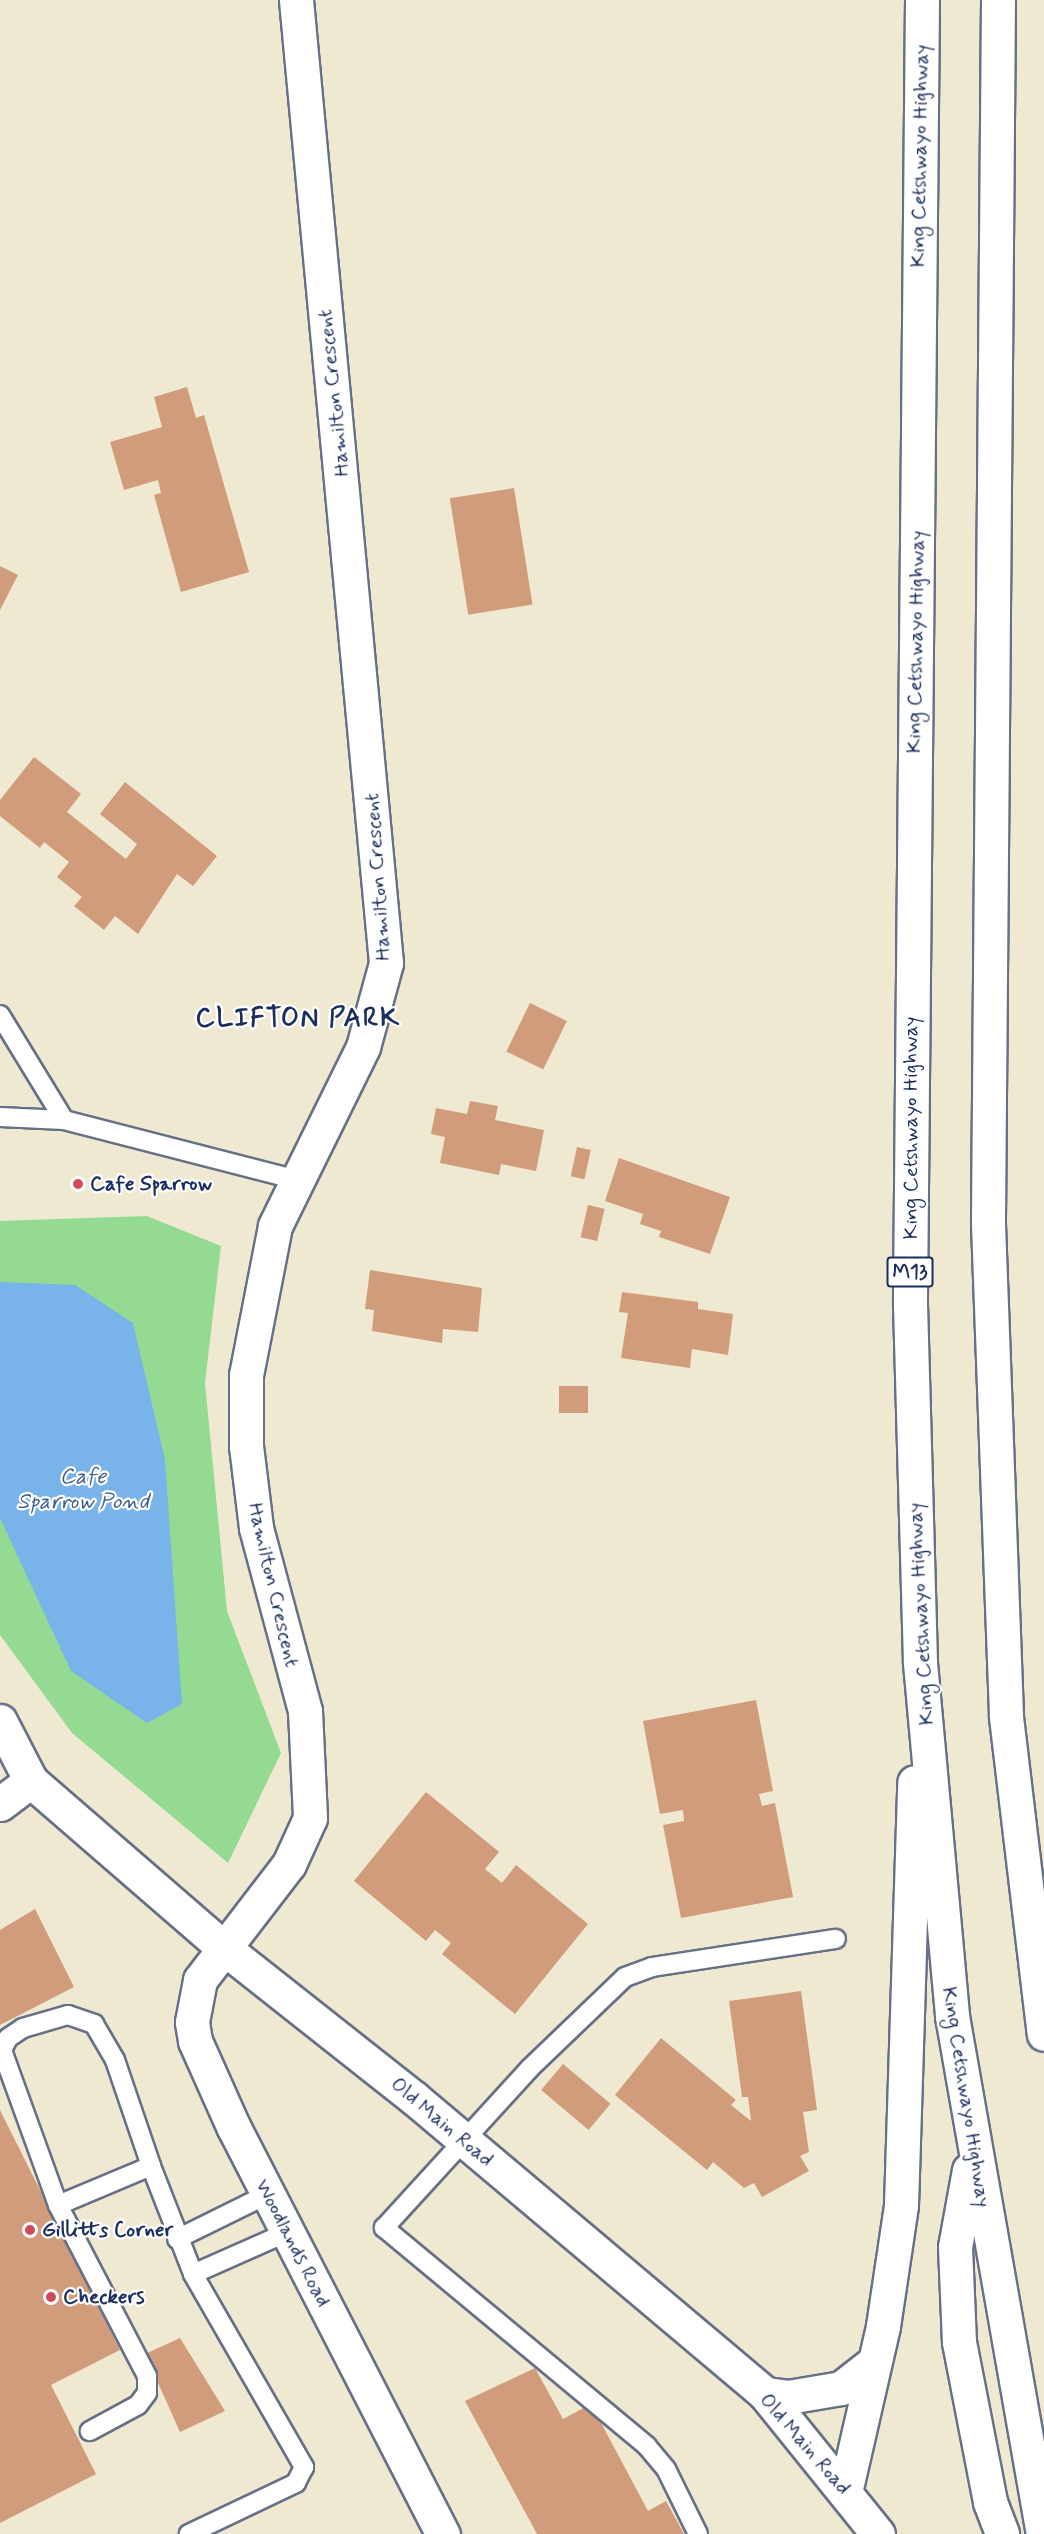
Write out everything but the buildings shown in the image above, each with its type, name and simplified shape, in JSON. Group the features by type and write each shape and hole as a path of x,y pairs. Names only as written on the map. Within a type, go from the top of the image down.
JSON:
{"main road":[{"name":"Hamilton Crescent","path":"224,1948 289,1864 310,1818 305,1711 256,1528 246,1446 246,1375 259,1286 275,1226 363,1047 386,963 296,0"},
{"name":"King Cetshwayo Highway","path":"922,0 910,1304 920,1664 952,2016 973,2146 1043,2534"},
{"path":"998,0 988,1224 1006,1717 1044,2034"},
{"path":"846,2488 870,2365 883,2326 901,2205 904,1965 920,1664"},
{"name":"Old Main Road","path":"0,1721 31,1781 224,1948 464,2141 765,2394 846,2488 878,2534"},
{"path":"0,1804 31,1781"},
{"name":"Woodlands Road","path":"224,1948 194,1991 195,2042 268,2194 443,2534"},
{"path":"973,2146 955,2247 960,2342 990,2502 1002,2534"},
{"path":"765,2394 788,2397 841,2388 870,2365"}],"lane":[{"path":"0,1015 64,1120"},
{"path":"0,1118 64,1120 298,1180"},
{"path":"698,2534 666,2469 647,2446 384,2228 464,2141 625,1977 652,1967 836,1939"},
{"path":"90,2430 138,2405 147,2393 147,2376 58,2205 2,2050 8,2038 23,2028 68,2015 94,2024 115,2060 177,2239 193,2274 304,2467 296,2483 189,2534"},
{"path":"58,2205 151,2166"},
{"path":"177,2239 268,2194"},
{"path":"193,2274 288,2232"}],"green space":[{"path":"147,1216 221,1246 205,1383 227,1611 281,1753 228,1863 72,1733 0,1635 0,1221"}],"water":[{"name":"Cafe Sparrow Pond","path":"0,1282 75,1285 133,1323 165,1460 182,1704 147,1723 71,1671 0,1518"}],"place":[{"name":"Cafe Sparrow","path":"78,1184"},
{"name":"Gillitts Corner","path":"30,2230"},
{"name":"Checkers","path":"51,2297"}],"district":[{"name":"CLIFTON PARK","path":"298,1019"}]}
